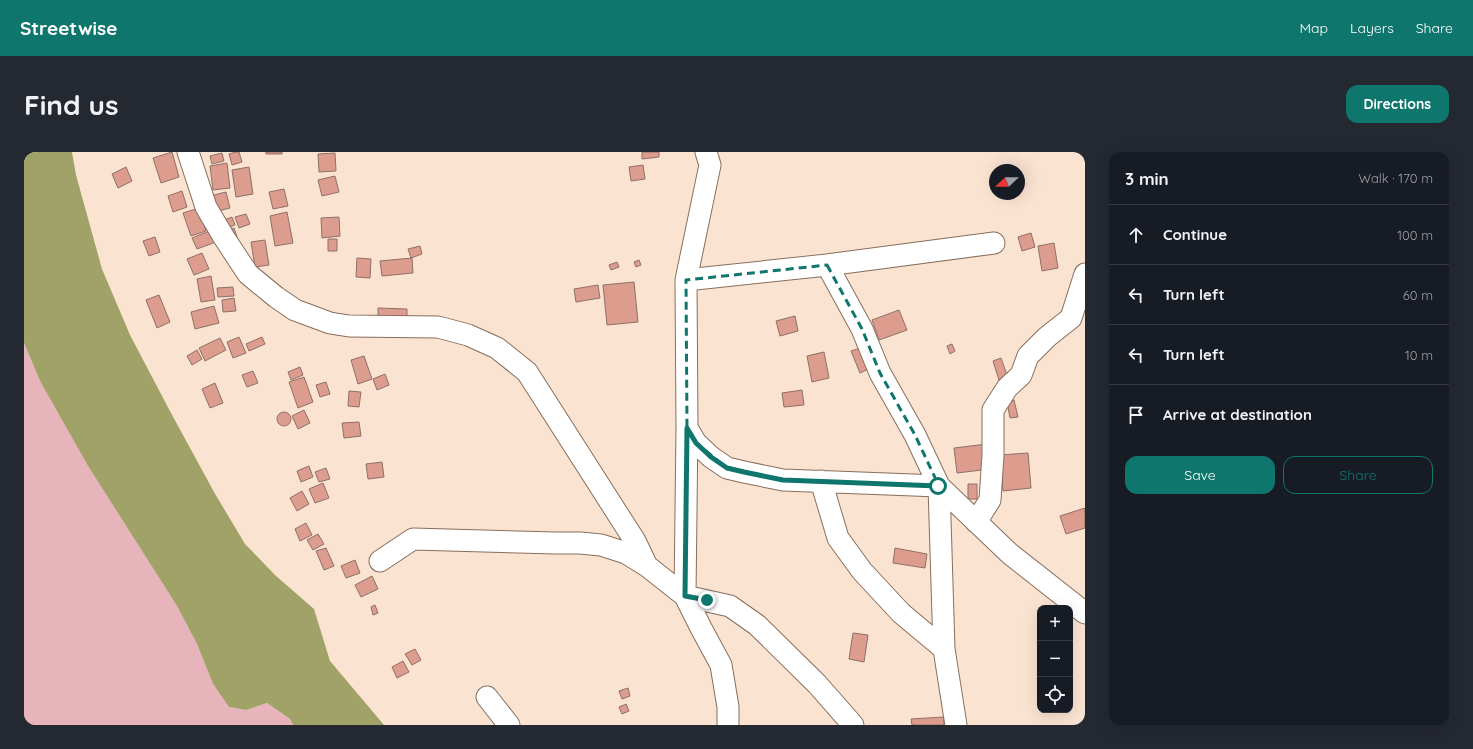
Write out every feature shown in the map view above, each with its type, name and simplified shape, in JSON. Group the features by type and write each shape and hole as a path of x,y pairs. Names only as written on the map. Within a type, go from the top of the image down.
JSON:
{"street":[{"path":"188,152 206,207 222,236 248,274 288,306 295,310 336,324 356,326 438,326 468,335 497,348 527,372 635,541 647,566"},
{"path":"685,596 687,428 686,280 710,165 706,152"},
{"path":"686,280 827,265 994,243"},
{"path":"827,265 862,329 880,373 915,435 938,486 944,649 956,725"},
{"path":"976,522 990,500 993,455 993,410 1007,388 1021,374 1028,356 1047,337 1071,318 1085,274"},
{"path":"687,428 696,443 711,457 727,468 783,480 938,486 1009,554 1085,613"},
{"path":"821,481 838,538 852,558 900,613 944,649"},
{"path":"380,561 413,539 580,543 601,545 626,553 647,566 685,596 721,665 728,707 728,725"},
{"path":"685,596 730,606 757,625 817,684 853,725"},
{"path":"487,697 509,725"}],"highlighted area":[{"path":"827,265 862,329 880,373 915,435 939,486 783,480 727,468 696,443 687,428 686,280"}],"shaded area":[{"path":"24,152 72,152 76,175 102,269 130,335 214,492 245,544 275,575 314,609 330,661 384,725 293,725 290,719 267,703 246,710 229,707 213,684 197,644 177,606 88,466 40,381 24,343"},
{"path":"24,343 40,381 88,466 177,606 197,644 213,684 229,707 246,710 267,703 290,719 293,725 24,725"}],"building":[{"path":"172,152 179,177 161,183 153,158"},
{"path":"239,152 242,162 232,165 229,154"},
{"path":"266,152 282,152 282,154 266,154"},
{"path":"642,152 659,152 659,157 642,159"},
{"path":"222,153 224,161 212,164 210,156"},
{"path":"335,153 336,171 319,172 318,154"},
{"path":"227,163 230,188 213,190 210,166"},
{"path":"643,165 645,179 631,181 629,167"},
{"path":"126,167 132,181 118,188 112,174"},
{"path":"249,167 253,194 236,197 232,170"},
{"path":"335,176 339,192 322,196 318,180"},
{"path":"284,189 288,206 273,209 269,192"},
{"path":"182,191 187,207 173,212 168,196"},
{"path":"226,192 230,208 214,212 210,196"},
{"path":"199,208 206,231 191,236 183,213"},
{"path":"287,212 293,243 275,246 270,216"},
{"path":"246,214 250,224 239,228 235,217"},
{"path":"232,217 235,225 225,229 222,221"},
{"path":"339,217 340,236 322,238 321,218"},
{"path":"234,228 237,237 228,240 225,232"},
{"path":"212,230 216,242 197,249 192,238"},
{"path":"1031,233 1035,247 1022,251 1018,237"},
{"path":"155,237 160,252 149,256 143,241"},
{"path":"328,239 337,239 337,251 328,251"},
{"path":"265,240 269,265 255,267 251,242"},
{"path":"1054,243 1058,268 1042,271 1038,246"},
{"path":"420,246 422,254 411,258 408,249"},
{"path":"202,253 209,269 194,275 187,259"},
{"path":"357,258 371,259 370,278 356,277"},
{"path":"412,258 413,273 382,276 380,261"},
{"path":"639,260 641,265 636,267 634,262"},
{"path":"617,262 619,267 611,270 609,265"},
{"path":"211,276 215,300 201,302 197,279"},
{"path":"634,282 638,322 607,325 603,285"},
{"path":"598,285 600,298 576,302 574,289"},
{"path":"233,287 234,296 218,297 217,288"},
{"path":"159,295 170,322 157,328 146,300"},
{"path":"234,298 236,311 223,312 222,300"},
{"path":"214,306 219,323 195,329 191,312"},
{"path":"378,308 407,309 407,325 378,323"},
{"path":"899,310 907,330 879,340 872,320"},
{"path":"795,316 798,331 780,336 776,321"},
{"path":"239,337 246,353 233,358 227,342"},
{"path":"262,337 265,344 249,351 246,344"},
{"path":"220,338 226,350 205,361 199,348"},
{"path":"952,344 955,351 950,354 947,346"},
{"path":"863,347 871,368 860,373 851,351"},
{"path":"197,350 202,359 192,365 187,356"},
{"path":"824,352 829,378 812,382 807,356"},
{"path":"364,356 372,379 358,384 351,360"},
{"path":"1001,358 1008,378 999,380 993,361"},
{"path":"300,367 303,375 291,380 288,372"},
{"path":"253,371 258,383 247,387 242,375"},
{"path":"385,374 389,385 377,390 373,379"},
{"path":"304,377 313,402 298,408 289,382"},
{"path":"326,382 330,394 320,397 316,385"},
{"path":"215,383 223,403 210,408 202,389"},
{"path":"802,390 804,405 784,407 782,393"},
{"path":"349,391 361,392 359,407 348,406"},
{"path":"1014,400 1018,417 1010,418 1007,402"},
{"path":"304,410 310,423 298,429 292,416"},
{"path":"284,412 289,414 291,419 289,424 284,426 279,424 277,419 279,414"},
{"path":"359,422 361,436 344,438 342,423"},
{"path":"987,444 990,469 957,473 954,448"},
{"path":"1028,453 1031,488 1003,491 1000,455"},
{"path":"382,462 384,477 368,479 366,464"},
{"path":"309,466 313,477 301,482 297,471"},
{"path":"326,468 330,479 319,482 315,472"},
{"path":"323,483 329,498 315,503 309,489"},
{"path":"968,484 977,484 977,499 968,499"},
{"path":"302,491 309,504 297,511 290,498"},
{"path":"1085,508 1085,528 1066,534 1060,516"},
{"path":"306,523 312,535 300,541 295,529"},
{"path":"318,534 324,544 313,550 307,540"},
{"path":"326,548 334,566 324,570 316,551"},
{"path":"895,548 927,554 925,568 893,563"},
{"path":"355,560 360,573 346,578 341,566"},
{"path":"372,576 378,589 361,597 355,585"},
{"path":"375,605 378,613 373,615 371,607"},
{"path":"853,633 868,635 864,662 849,659"},
{"path":"415,649 421,660 412,665 405,654"},
{"path":"403,661 409,672 397,678 392,667"},
{"path":"628,688 630,696 622,699 619,691"},
{"path":"626,704 629,711 622,714 619,707"},
{"path":"944,717 944,725 912,725 911,719"}],"route":[{"path":"707,600 685,596 687,428 696,443 711,457 727,468 744,472 783,480 938,486"}]}
